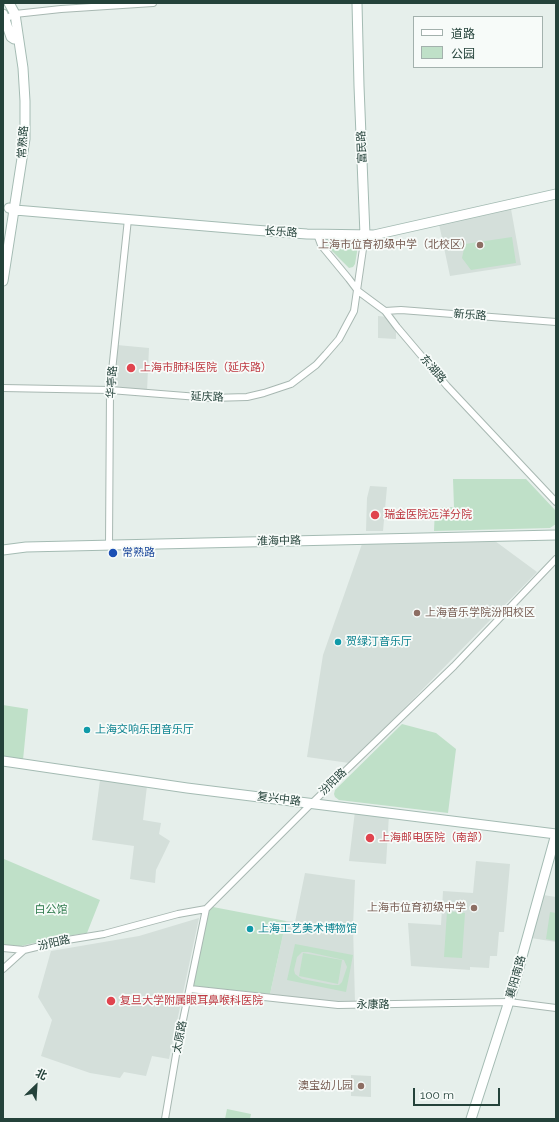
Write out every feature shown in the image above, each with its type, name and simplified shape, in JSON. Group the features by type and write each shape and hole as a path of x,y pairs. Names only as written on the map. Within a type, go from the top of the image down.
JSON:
{"main road":[{"name":"常熟路","path":"3,249 18,144 20,112 18,68 9,15 9,3"},
{"name":"富民路","path":"357,3 365,235"},
{"name":"常熟路","path":"3,4 9,15 23,68 25,101 25,139 9,208 3,281"},
{"name":"长乐路","path":"9,208 317,234 374,235 556,194"},
{"name":"淮海中路","path":"3,549 26,547 556,535"},
{"name":"复兴中路","path":"3,761 181,787 556,834"},
{"name":"襄阳南路","path":"471,1119 509,1002 543,885 556,834"}],"street":[{"path":"9,15 61,9 153,3"},
{"name":"华亭路","path":"109,545 110,390 128,219"},
{"name":"东湖路","path":"317,234 321,245 358,291 385,311 396,327 447,386 556,502"},
{"name":"富民路","path":"358,291 365,235"},
{"name":"延庆路","path":"3,388 110,390 211,398 247,397 264,393 291,384 316,365 339,339 354,311 358,291"},
{"name":"新乐路","path":"385,311 401,310 556,322"},
{"name":"汾阳路","path":"3,948 24,950 60,941 104,934 178,914 206,909 311,804 454,666 556,559"},
{"name":"太原路","path":"165,1119 206,909"},
{"path":"3,969 24,950"},
{"name":"永康路","path":"190,989 338,1005 509,1002 556,1008"}],"shaded area":[{"name":"上海市位育初级中学（北校区）","path":"511,209 521,265 450,276 439,224"},
{"path":"378,316 388,317 396,328 396,339 378,338"},
{"name":"上海市肺科医院（延庆路）","path":"117,345 149,348 147,391 112,389"},
{"name":"瑞金医院远洋分院","path":"370,486 387,487 383,531 366,531 367,498"},
{"name":"上海音乐学院汾阳校区","path":"495,541 537,572 349,763 307,757 323,655 362,544"},
{"path":"100,780 147,786 143,820 161,823 159,834 170,841 156,870 155,883 130,879 134,846 92,840"},
{"name":"上海邮电医院（南部）","path":"355,811 389,815 386,864 349,861"},
{"name":"上海市位育初级中学","path":"476,861 510,864 504,932 499,932 497,956 490,956 489,968 470,967 470,970 411,966 408,923 441,925 443,891 473,893"},
{"path":"305,873 355,880 353,926 355,1002 338,1002 270,994 286,921 295,922"},
{"path":"543,895 556,897 556,942 531,938"},
{"name":"复旦大学附属眼耳鼻喉科医院","path":"199,918 169,1059 152,1056 146,1076 124,1072 120,1078 90,1073 41,1056 52,1020 38,997 51,951 139,936"},
{"name":"澳宝幼儿园","path":"351,1075 371,1076 371,1097 351,1096"}],"green space":[{"path":"512,237 516,263 471,270 462,258 465,244"},
{"path":"331,238 355,242 358,246 355,264 353,267 349,268 326,245 327,241"},
{"path":"453,479 526,479 556,511 556,524 550,528 434,531 435,508 454,507"},
{"path":"3,705 28,709 23,760 3,757"},
{"path":"402,724 436,733 456,749 448,813 339,800 335,797 335,790"},
{"name":"白公馆","path":"4,859 100,900 87,933 60,937 21,946 3,945"},
{"path":"213,907 286,921 270,994 193,986 209,910"},
{"path":"447,911 465,913 462,958 444,957"},
{"path":"550,912 556,913 556,941 546,939"},
{"path":"295,944 353,955 346,992 287,980","holes":["302,952 344,960 347,967 342,982 339,985 333,985 302,979 295,974 294,970 297,957"]},
{"path":"303,953 342,960 338,984 299,976"},
{"path":"227,1109 251,1114 250,1119 225,1119"}],"place":[{"name":"上海市位育初级中学（北校区）","path":"480,245"},
{"name":"上海市肺科医院（延庆路）","path":"131,368"},
{"name":"瑞金医院远洋分院","path":"375,515"},
{"name":"常熟路","path":"113,553"},
{"name":"上海音乐学院汾阳校区","path":"417,613"},
{"name":"贺绿汀音乐厅","path":"338,642"},
{"name":"上海交响乐团音乐厅","path":"87,730"},
{"name":"上海邮电医院（南部）","path":"370,838"},
{"name":"上海市位育初级中学","path":"474,908"},
{"name":"上海工艺美术博物馆","path":"250,929"},
{"name":"复旦大学附属眼耳鼻喉科医院","path":"111,1001"},
{"name":"澳宝幼儿园","path":"361,1086"}]}
